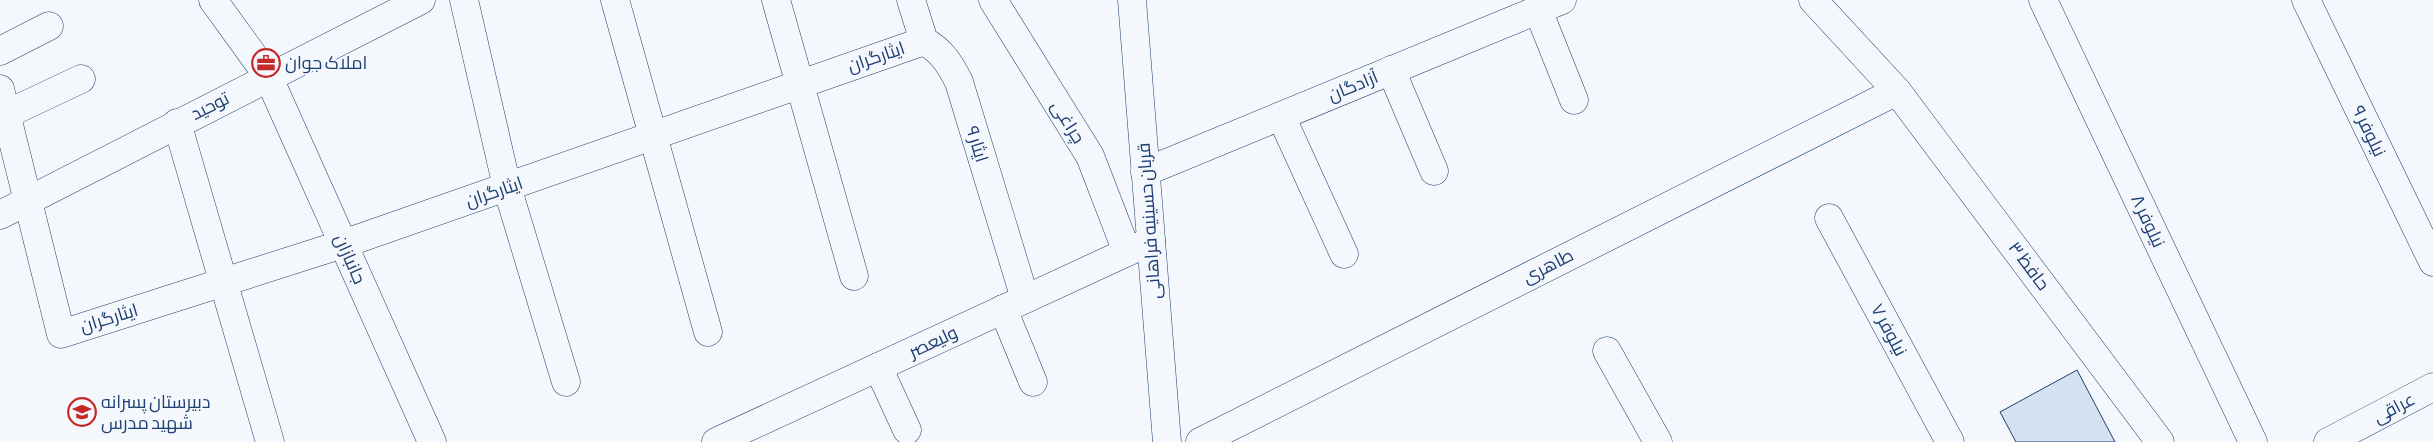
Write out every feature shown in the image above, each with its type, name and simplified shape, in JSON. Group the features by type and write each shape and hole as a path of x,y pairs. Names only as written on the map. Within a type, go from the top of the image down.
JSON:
{"street":[{"name":"جانبازان","path":"213,0 268,76 432,442"},
{"name":"توحید","path":"0,215 268,76 421,0"},
{"path":"464,0 507,187 566,382"},
{"path":"615,0 708,332"},
{"path":"776,0 854,276"},
{"path":"910,0 924,40"},
{"name":"چراغی","path":"993,0 1090,156 1139,247"},
{"name":"قربان حسینیه فراهانی","path":"1132,0 1145,172 1139,247 1167,442"},
{"name":"حافظ ۳","path":"1813,0 1897,91 2160,442"},
{"name":"نیلوفر ۸","path":"2043,0 2253,442"},
{"name":"نیلوفر ۹","path":"2306,0 2433,262"},
{"path":"1550,5 1574,100"},
{"name":"آزادگان","path":"1145,172 1550,5"},
{"path":"0,51 49,26"},
{"name":"ایثارگران","path":"29,200 61,334 344,244 924,40"},
{"name":"ایثار ۹","path":"924,40 936,48 949,62 959,82 1033,382"},
{"path":"1391,70 1434,171"},
{"path":"6,130 81,79"},
{"path":"0,88 6,130 29,200"},
{"name":"طاهری","path":"1200,442 1897,91"},
{"path":"1281,116 1344,254"},
{"path":"177,123 270,442"},
{"name":"نیلوفر ۷","path":"1829,218 1950,442"},
{"name":"ولیعصر","path":"716,442 1139,247"},
{"path":"1607,351 1658,442"},
{"path":"878,367 906,430"},
{"name":"عراقی","path":"2328,442 2433,387"}],"building":[{"path":"2077,370 2115,442 2016,442 2000,412"}],"place":[{"name":"املاک جوان","path":"266,63"},
{"name":"دبیرستان پسرانه شهید مدرس","path":"82,412"}]}
